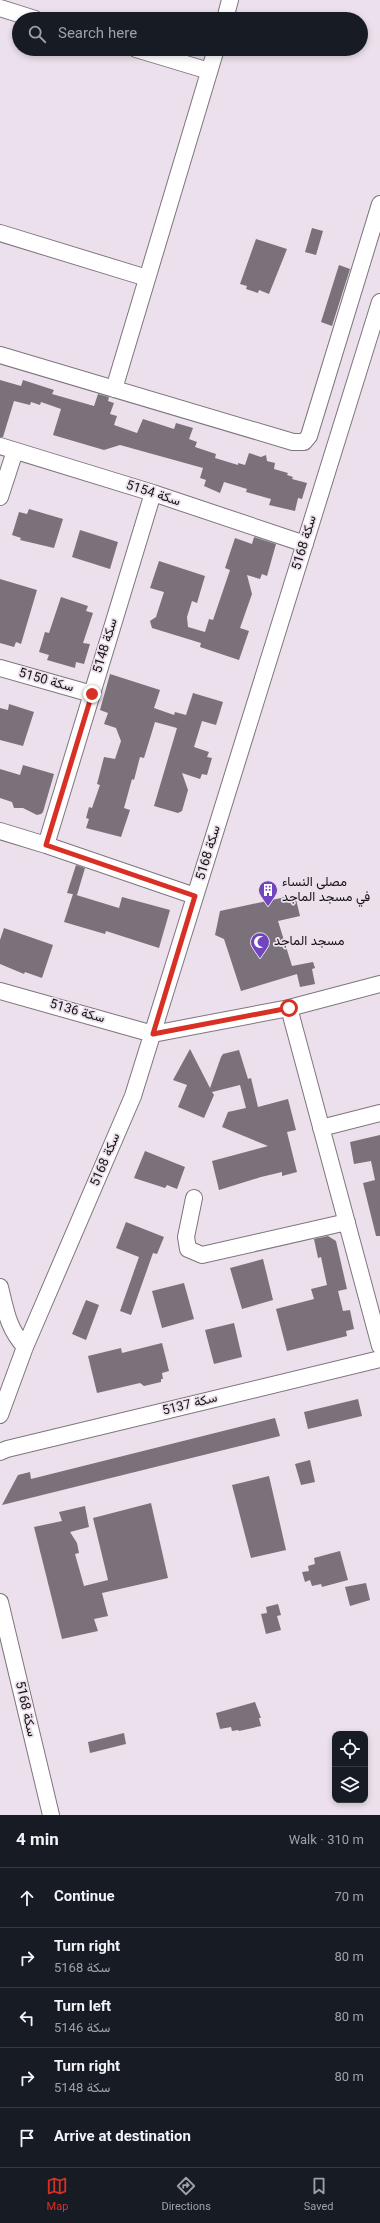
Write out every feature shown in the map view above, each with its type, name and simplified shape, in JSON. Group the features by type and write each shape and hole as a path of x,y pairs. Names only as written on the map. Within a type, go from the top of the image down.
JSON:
{"street":[{"path":"226,12 230,0"},
{"path":"0,8 13,12"},
{"path":"159,56 209,71"},
{"path":"114,389 214,56"},
{"path":"0,355 296,443 304,442 309,436 380,204"},
{"path":"0,233 147,278"},
{"name":"سكة 5168","path":"0,1415 25,1348 133,1096 380,302"},
{"path":"0,497 7,449"},
{"name":"سكة 5154","path":"7,449 152,493 305,544"},
{"name":"سكة 5148","path":"46,845 152,493"},
{"name":"سكة 5150","path":"0,668 92,694"},
{"path":"0,831 46,845 195,896"},
{"path":"153,1034 289,1008 380,984"},
{"name":"سكة 5136","path":"0,991 153,1034"},
{"path":"289,1008 380,1346"},
{"path":"321,1128 380,1113"},
{"path":"194,1198 186,1237 188,1249 202,1255 347,1222"},
{"path":"0,1287 9,1324 15,1336 25,1348"},
{"name":"سكة 5137","path":"0,1452 7,1448 380,1359"},
{"name":"سكة 5168","path":"0,1602 51,1815"}],"building":[{"path":"312,228 323,231 316,255 305,252"},
{"path":"256,239 287,249 269,294 259,290 258,293 246,289 247,286 240,284"},
{"path":"339,265 350,269 332,326 321,322"},
{"path":"0,380 21,386 23,380 54,390 52,394 94,406 98,394 109,397 108,401 114,403 110,414 117,416 114,425 137,433 143,419 174,429 176,423 193,428 189,439 197,442 195,447 216,454 215,458 238,465 238,463 245,465 249,453 261,457 266,455 267,461 275,463 274,469 288,473 287,475 293,477 292,479 307,483 302,499 298,498 295,511 269,505 271,499 246,492 247,489 224,482 220,493 204,486 206,480 200,478 203,468 120,445 104,450 53,435 61,409 41,402 40,405 31,402 30,405 14,401 3,437 0,437"},
{"path":"29,509 63,519 54,548 20,540 21,538 12,535 19,512 27,514"},
{"path":"80,530 118,542 110,569 72,557"},
{"path":"254,537 276,544 267,576 262,574 260,579 247,575 252,594 240,628 249,631 239,660 200,647 201,643 152,628 150,621 156,617 164,592 150,588 159,561 205,576 197,603 192,601 187,617 188,627 205,632 209,619 213,620 230,570 225,568 235,538 252,544"},
{"path":"0,579 37,590 21,644 16,642 14,647 0,643"},
{"path":"61,597 88,606 86,611 93,613 83,643 90,644 84,664 76,662 75,668 47,660 49,655 39,652 45,632 49,633"},
{"path":"110,674 160,690 154,708 174,715 175,712 186,715 193,693 223,702 216,725 202,721 194,747 209,752 207,757 212,758 207,775 202,774 200,779 182,773 188,790 182,811 178,813 154,806 177,728 155,722 144,758 140,757 134,780 132,779 124,808 130,810 121,837 86,828 89,819 86,818 89,807 92,808 100,785 97,784 104,757 115,759 121,741 116,728 104,724 108,713 100,710"},
{"path":"9,704 34,712 23,746 0,740 0,708 8,710"},
{"path":"23,765 54,774 43,812 41,814 37,815 23,808 14,808 12,802 0,798 0,769 20,775"},
{"path":"76,865 85,868 77,895 67,893"},
{"path":"73,894 119,908 122,897 170,910 159,948 106,931 105,934 64,922"},
{"path":"295,895 300,916 278,921 292,966 313,962 315,968 312,969 315,984 300,987 297,974 241,991 224,939 215,935 220,911"},
{"path":"4,928 53,945 42,978 25,972 24,974 0,964 0,940"},
{"path":"190,1049 210,1088 223,1054 239,1050 248,1079 251,1078 258,1107 288,1099 296,1130 287,1132 297,1172 282,1176 282,1172 219,1190 212,1161 268,1146 222,1127 228,1112 246,1108 240,1085 212,1092 214,1095 204,1118 178,1107 187,1085 173,1080"},
{"path":"380,1135 380,1236 376,1236 363,1183 375,1180 371,1161 354,1164 350,1142"},
{"path":"145,1151 185,1167 177,1189 167,1185 165,1188 134,1178"},
{"path":"126,1222 164,1237 157,1254 153,1253 131,1315 120,1311 139,1257 116,1248"},
{"path":"328,1236 336,1241 347,1289 338,1291 343,1311 350,1310 354,1329 346,1331 347,1336 287,1351 276,1309 314,1299 311,1289 327,1285 321,1257 318,1258 314,1239"},
{"path":"263,1259 273,1300 242,1309 230,1268"},
{"path":"184,1283 194,1319 162,1328 152,1291"},
{"path":"86,1300 99,1305 86,1340 72,1334"},
{"path":"234,1323 242,1357 214,1364 205,1330"},
{"path":"162,1343 169,1371 162,1373 163,1379 161,1379 161,1382 144,1386 140,1383 97,1393 88,1356 121,1348 122,1353"},
{"path":"358,1399 362,1416 308,1429 304,1412"},
{"path":"275,1418 280,1436 2,1505 18,1475 30,1472 31,1479"},
{"path":"310,1460 315,1482 301,1485 295,1464"},
{"path":"269,1476 286,1550 251,1558 232,1485"},
{"path":"151,1503 168,1578 102,1593 108,1616 94,1619 98,1631 62,1639 34,1527 62,1521 59,1512 85,1506 89,1527 70,1532 77,1543 79,1553 75,1554 84,1586 108,1580 93,1518"},
{"path":"340,1551 348,1580 322,1587 321,1584 312,1586 310,1580 305,1582 302,1572 309,1571 308,1566 315,1564 314,1558"},
{"path":"366,1583 370,1600 350,1606 345,1587"},
{"path":"278,1604 281,1615 277,1616 281,1630 266,1634 261,1614 267,1613 266,1607"},
{"path":"255,1702 261,1718 259,1718 261,1726 239,1731 232,1731 231,1727 220,1729 216,1713"},
{"path":"124,1733 126,1744 90,1753 88,1742"}],"place":[{"name":"مصلى النساء في مسجد الماجد","path":"268,907"},
{"name":"مسجد الماجد","path":"260,959"}],"route":[{"path":"92,694 46,845 195,896 153,1034 289,1008"}]}
